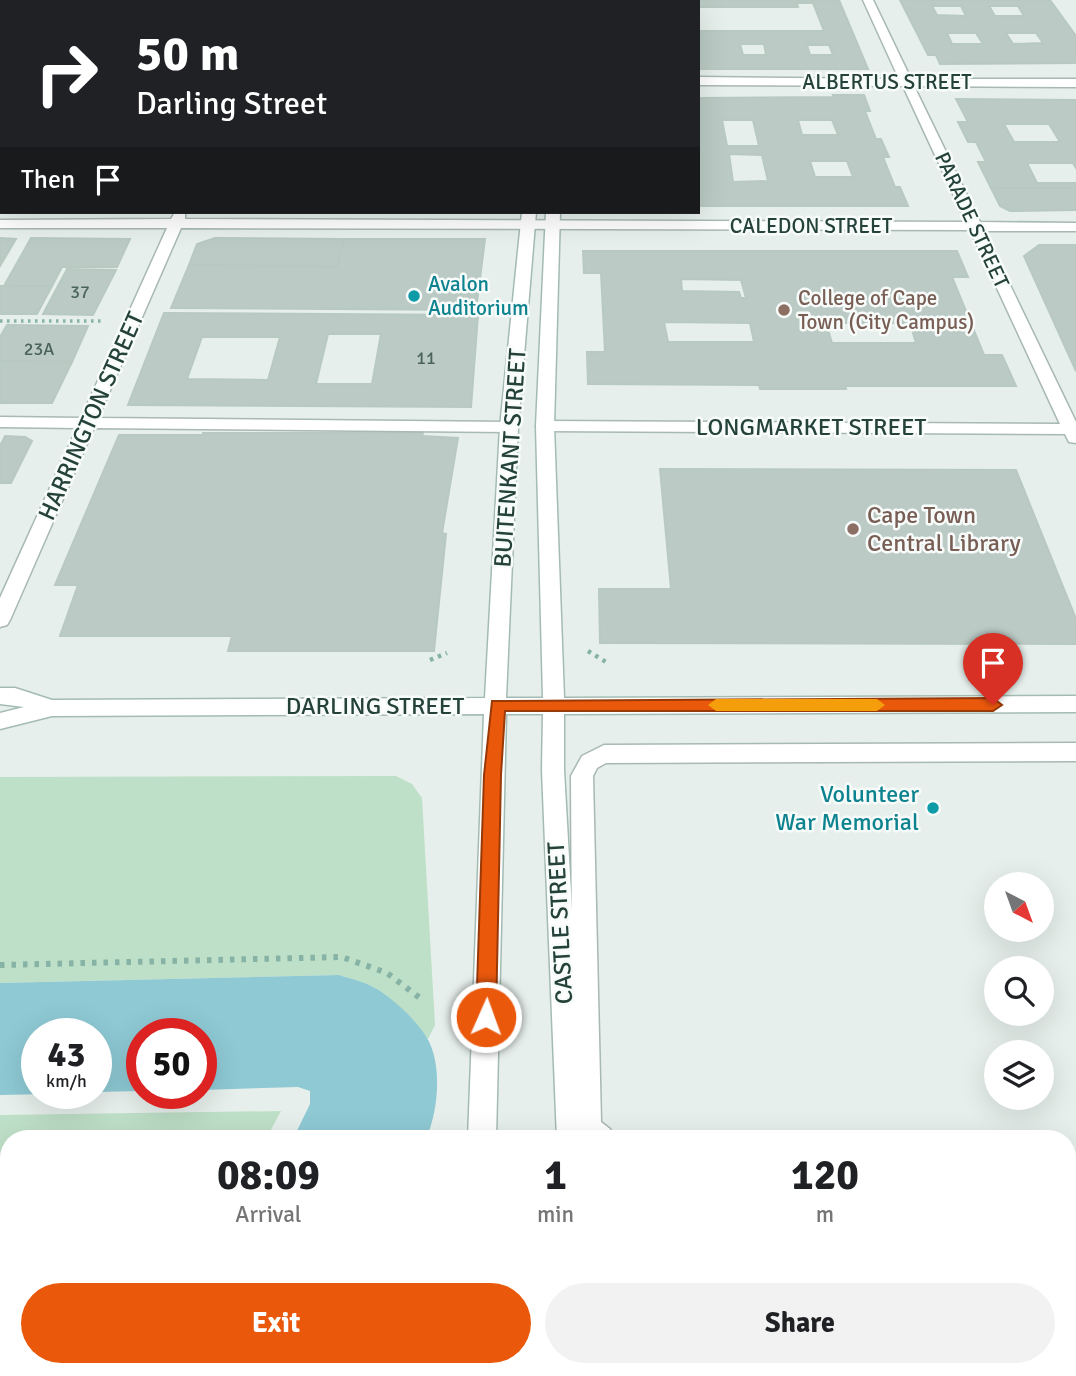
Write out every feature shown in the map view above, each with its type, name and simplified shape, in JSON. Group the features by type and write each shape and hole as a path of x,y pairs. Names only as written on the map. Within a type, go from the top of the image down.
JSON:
{"street":[{"name":"PARADE STREET","path":"868,0 1074,432"},
{"name":"ALBERTUS STREET","path":"700,81 1076,83"},
{"name":"CALEDON STREET","path":"0,223 178,218 528,217 1076,228"},
{"name":"BUITENKANT STREET","path":"498,705 509,426 528,217"},
{"name":"HARRINGTON STREET","path":"0,620 178,218"},
{"name":"BUITENKANT STREET","path":"553,218 545,426 554,706"},
{"path":"0,422 509,426"},
{"name":"LONGMARKET STREET","path":"545,426 1074,432"},
{"name":"DARLING STREET","path":"0,696 15,696 52,708"},
{"name":"DARLING STREET","path":"0,721 52,708 1076,704"},
{"path":"482,1130 492,775 498,705"},
{"name":"CASTLE STREET","path":"554,706 553,770 571,1130"},
{"path":"589,1130 587,1128 582,776 584,767 592,758 604,754 1076,752"}],"path":[{"path":"0,321 134,320"},
{"path":"588,652 606,662"},
{"path":"430,660 447,653"},
{"path":"0,965 342,957 387,972 420,998"}],"green space":[{"path":"396,776 412,784 422,798 435,1025 428,1039 404,1011 375,988 339,975 0,983 0,777"},
{"path":"281,1111 271,1130 0,1130 0,1115"}],"water":[{"path":"339,975 367,984 411,1017 432,1049 437,1075 436,1102 429,1130 297,1130 310,1104 310,1091 298,1087 217,1090 217,1018 126,1018 126,1091 112,1092 112,1018 21,1018 21,1095 0,1095 0,983"}],"building":[{"path":"700,0 839,0 868,69 700,69 700,31 824,31 813,3 797,3 798,7 700,7","holes":["740,44 764,44 766,55 743,55","807,45 829,45 833,55 810,55"]},
{"path":"900,0 1050,0 1076,36 1076,63 940,64 936,55 928,55","holes":["932,6 961,6 966,16 937,15","989,6 1018,6 1024,16 995,16","947,33 976,33 983,44 952,44","1006,33 1036,33 1043,43 1013,44"]},
{"path":"864,95 870,111 865,111 876,139 881,139 889,157 883,157 895,187 900,187 908,206 700,206 700,98","holes":["722,120 753,120 759,146 727,146","798,120 832,120 838,135 802,135","729,154 762,155 768,181 733,182","810,161 847,161 853,177 815,177"]},
{"path":"956,99 1076,100 1076,168 1073,163 1027,163 1037,183 1076,183 1076,190 991,188 978,162 986,162 976,142 968,142 958,122 968,122","holes":["1004,124 1049,124 1060,142 1014,142"]},
{"path":"991,188 1075,188 1076,210 1010,211 1000,206"},
{"path":"0,238 16,239 0,266"},
{"path":"31,238 130,239 117,267 62,267 52,286 4,286"},
{"path":"215,238 344,239 337,267 189,265 197,244"},
{"path":"344,239 485,239 476,310 171,308 189,265 337,267"},
{"path":"1039,245 1076,245 1076,371 1024,256"},
{"name":"College of Cape Town (City Campus)","path":"583,251 957,251 968,277 952,277 984,355 1002,355 1016,386 760,389 759,385 588,384 587,352 605,352 601,273 584,273","holes":["681,279 741,280 746,298 741,298 739,292 682,291","664,322 750,323 754,342 668,342","826,323 910,323 916,343 832,343"]},
{"path":"67,269 116,270 93,315 43,314"},
{"path":"0,286 52,286 37,314 0,314"},
{"path":"164,313 478,315 471,407 128,405","holes":["328,334 381,334 372,384 316,384","202,337 280,337 268,380 187,379"]},
{"path":"7,325 88,326 72,362 0,361 0,337"},
{"path":"0,361 72,362 52,403 0,403"},
{"path":"423,433 422,436 458,438 442,533 446,534 434,651 228,651 232,636 60,636 78,585 55,585 119,435"},
{"path":"5,436 25,437 32,441 11,483 0,483 0,446"},
{"name":"Cape Town Central Library","path":"660,469 1016,470 1076,619 1076,644 600,643 599,589 671,589"}],"slow traffic":[{"path":"716,705 877,705"}],"place":[{"name":"Avalon Auditorium","path":"414,296"},
{"name":"College of Cape Town (City Campus)","path":"784,310"},
{"name":"Cape Town Central Library","path":"853,529"},
{"name":"Volunteer War Memorial","path":"933,808"}],"route":[{"path":"486,1017 492,775 498,705 993,705"}]}
